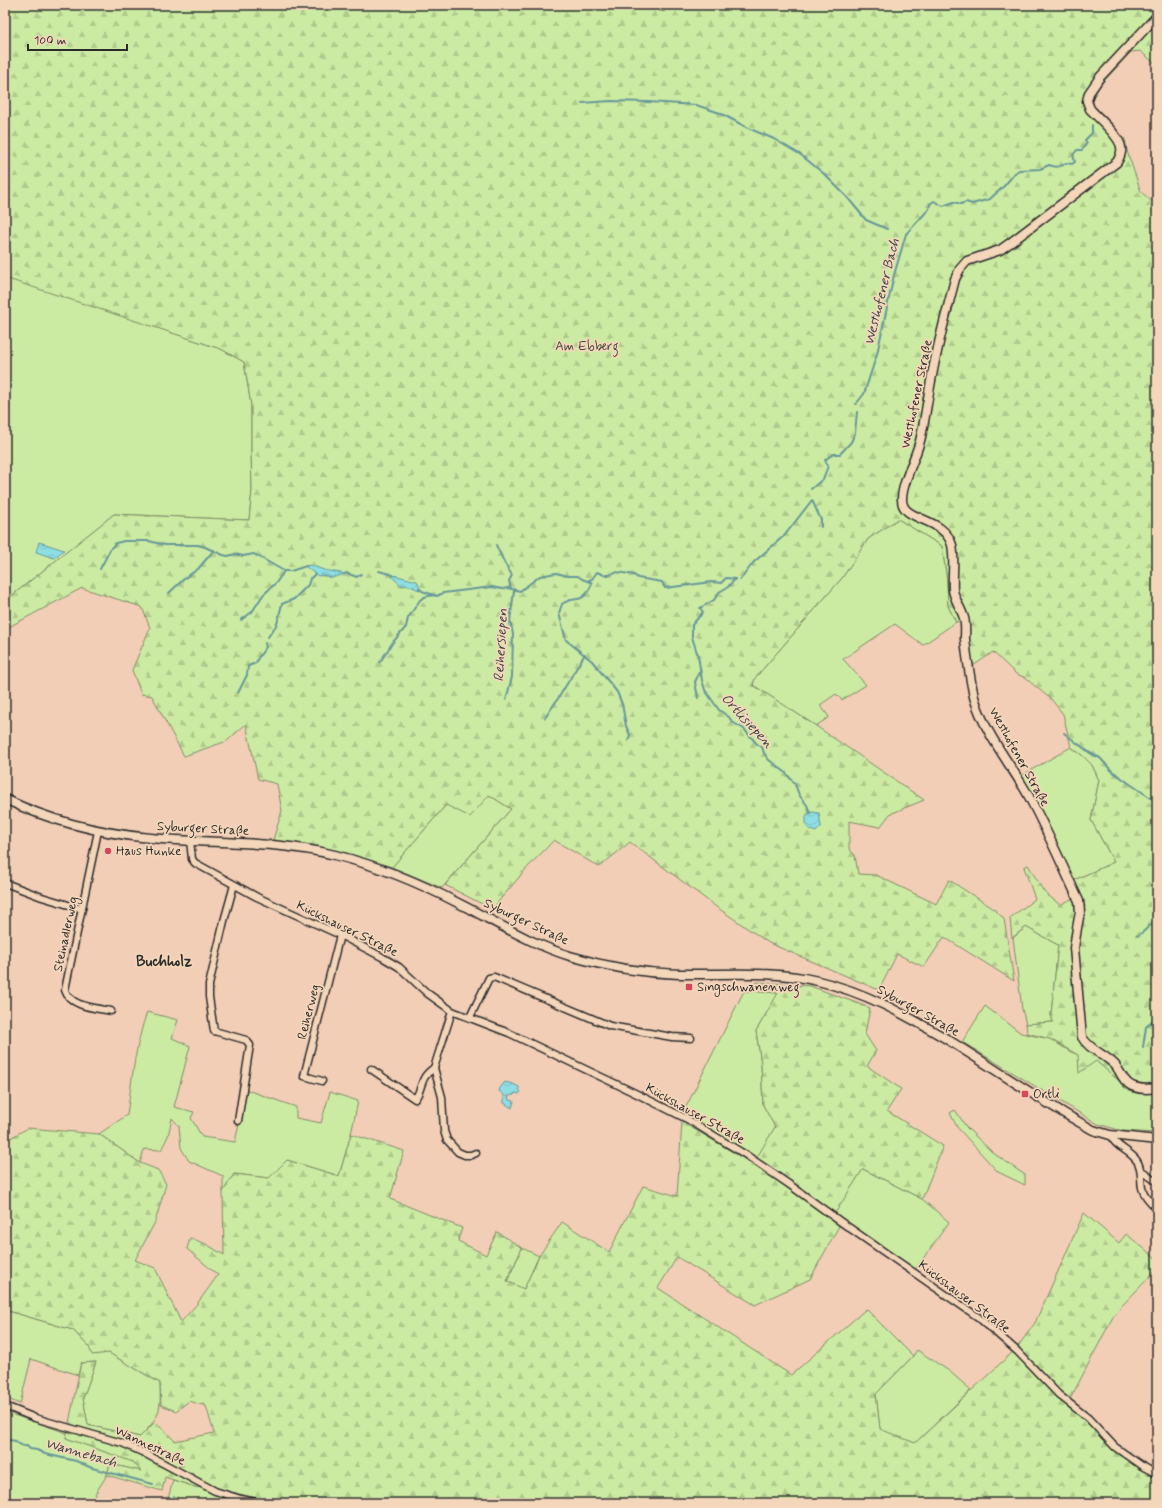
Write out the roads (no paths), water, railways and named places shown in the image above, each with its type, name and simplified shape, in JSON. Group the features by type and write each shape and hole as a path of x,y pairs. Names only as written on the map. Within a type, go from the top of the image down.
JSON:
{"street":[{"name":"Westhofener Straße","path":"1157,16 1100,77 1087,98 1090,109 1114,135 1121,145 1121,153 1117,162 1000,250 967,261 960,268 952,291 936,352 921,437 916,457 903,489 902,501 905,509 919,518 927,520 938,526 946,533 951,543 953,553 953,590 957,604 964,619 968,668 975,698 983,720 1041,821 1079,901 1080,912 1074,948 1082,1037 1085,1042 1115,1065 1126,1082 1133,1087 1157,1088"},
{"name":"Syburger Straße","path":"5,799 53,820 98,831 154,839 254,843 291,847 363,863 401,876 431,889 528,939 569,956 600,964 656,973 754,973 794,976 852,990 909,1016 1093,1130 1110,1135 1157,1140"},
{"name":"Steinadlerweg","path":"98,831 65,990 66,995 73,1001 111,1011"},
{"name":"Kückshauser Straße","path":"190,840 192,859 195,863 274,906 340,935 391,962 427,993 452,1010 509,1033 687,1120 790,1185 978,1317 1018,1351 1059,1395 1088,1418 1115,1447 1142,1466 1157,1474"},
{"path":"5,883 42,897 82,909"},
{"path":"234,885 211,975 209,997 214,1031 246,1040 250,1045 238,1121"},
{"name":"Reiherweg","path":"322,1081 304,1076 340,935"},
{"path":"470,1017 489,978 494,977 610,1026 672,1037 691,1038"},
{"path":"452,1010 434,1068 442,1097 444,1131 447,1140 458,1152 465,1155 476,1153"},
{"path":"371,1069 415,1099 422,1080 434,1068"},
{"path":"1110,1135 1116,1144 1131,1153 1141,1169 1146,1172 1152,1180 1157,1181"},
{"path":"1141,1169 1142,1190 1157,1208"},
{"name":"Wannestraße","path":"5,1406 35,1418 122,1443 144,1453 215,1491 240,1499 260,1503"}],"water":[{"path":"39,542 64,550 54,558 36,552"},
{"path":"310,565 324,570 346,574 331,578 323,575 318,576 306,567"},
{"path":"393,575 417,581 419,590 410,586 401,585 392,577"},
{"path":"812,812 819,813 821,827 816,832 810,830 806,824 806,816"},
{"path":"505,1082 519,1087 521,1092 519,1094 515,1093 514,1095 508,1096 509,1100 514,1101 512,1108 504,1103 504,1095 499,1091"}],"waterway":[{"path":"582,103 611,101 696,105 720,113 748,128 774,139 801,155 823,173 847,197 866,220 887,229"},
{"name":"Westhofener Bach","path":"856,404 864,394 877,354 894,275 906,234 929,209 930,204 934,201 943,206 954,202 961,204 966,202 972,204 990,199 1019,170 1040,169 1049,165 1058,167 1066,163 1072,164 1075,162 1073,155 1077,150 1082,150 1087,143 1085,140 1092,133 1092,125"},
{"name":"Westhofener Bach","path":"811,489 823,479 828,466 825,460 833,454 840,454 851,442 855,433 857,412"},
{"name":"Westhofener Bach","path":"740,580 754,562 785,535 812,500 821,520 821,527"},
{"name":"Westhofener Bach","path":"100,569 111,548 116,543 124,541 149,541 165,545 198,545 228,556 235,554 243,556 254,554 284,571 291,571 306,566"},
{"path":"496,545 512,575 509,581 511,589"},
{"path":"169,593 185,578 198,569 214,550"},
{"path":"241,620 252,612 263,595 276,583 284,571"},
{"name":"Westhofener Bach","path":"379,571 393,575"},
{"name":"Westhofener Bach","path":"419,588 422,591 437,596 443,593 492,587 502,589 508,588 520,591 540,576 556,573 568,576 578,576 590,582 589,580 592,579 597,572 604,575 610,575 615,572 623,573 634,575 638,578 662,582 665,588 712,582 721,583 726,578 735,579"},
{"name":"Westhofener Bach","path":"346,573 357,577 361,574"},
{"path":"268,637 277,624 282,604 294,599 308,585 310,579 315,574"},
{"name":"Ortlisiepen","path":"735,579 728,587 719,592 714,600 700,608 703,612 692,625 692,637 698,656 705,690 719,710 729,717 732,722 744,729 757,744 762,747 769,760 785,772 795,784 799,795 807,805 810,813"},
{"path":"591,582 592,584 584,596 562,604 559,613 566,640 592,661 617,692 622,704 626,726 630,735 628,741"},
{"name":"Reihersiepen","path":"506,700 512,677 513,634 510,621 514,591"},
{"path":"380,662 393,642 406,627 408,618 420,600 424,597 433,595"},
{"path":"238,693 247,675 248,666 256,663 266,647 265,643"},
{"path":"545,718 585,654"},
{"path":"698,698 695,682 700,671"},
{"path":"1064,733 1090,753 1100,758 1112,771 1157,802"},
{"path":"1137,936 1157,919"},
{"path":"1143,1047 1146,1027 1157,1016"},
{"name":"Wannebach","path":"5,1438 45,1454 76,1461 92,1468 153,1484"},
{"name":"Wannebach","path":"174,1497 184,1503"}],"place":[{"name":"Haus Hunke","path":"108,851"},
{"name":"Singschwanenweg","path":"689,987"},
{"name":"Ortli","path":"1025,1094"}],"district":[{"name":"Buchholz","path":"164,962"}],"park label":[{"name":"Am Ebberg","path":"587,346"}]}
